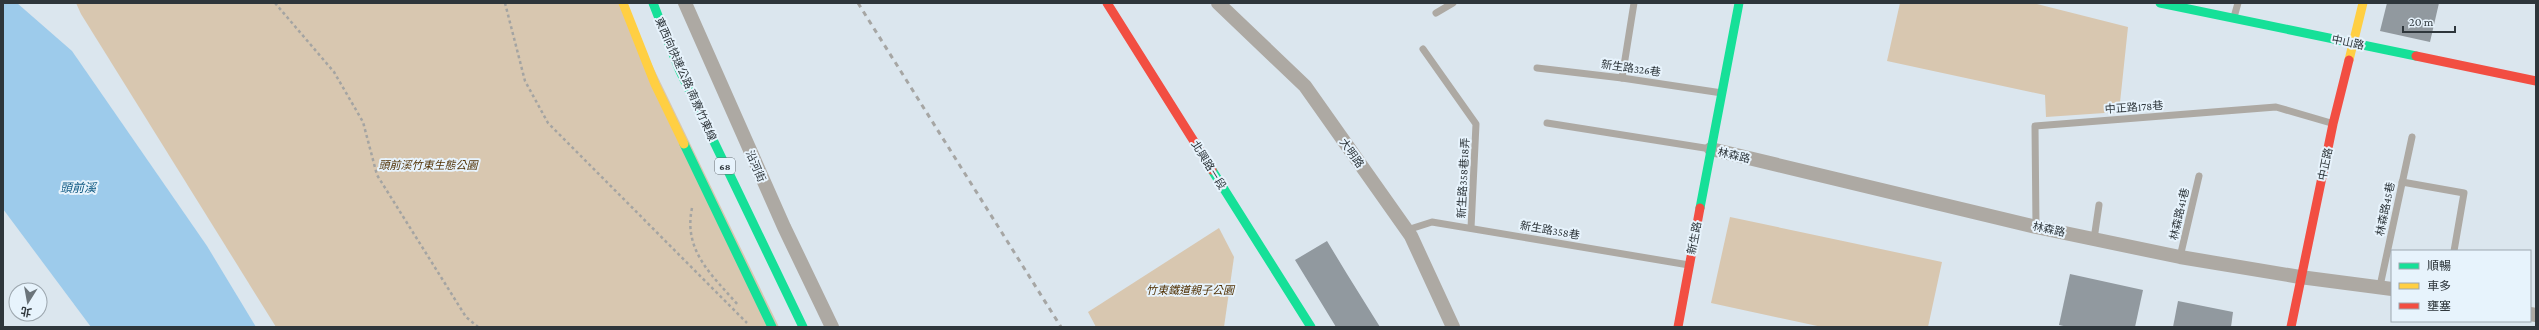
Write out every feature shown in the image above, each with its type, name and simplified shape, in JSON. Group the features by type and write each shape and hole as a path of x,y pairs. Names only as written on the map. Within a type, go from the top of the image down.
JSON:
{"main road":[{"name":"68","path":"623,3 655,84 772,327"},
{"name":"東西向快速公路 南寮竹東線","path":"652,3 679,69 803,327"},
{"name":"北興路ㄧ段","path":"1107,3 1311,327"},
{"name":"新生路","path":"1678,327 1739,3"},
{"name":"中山路","path":"2160,3 2536,81"},
{"name":"中正路","path":"2291,327 2300,277 2334,124 2355,44 2363,3"}],"street":[{"name":"沿河街","path":"685,3 784,227 832,327"},
{"name":"大明路","path":"1218,3 1305,86 1406,230 1453,327"},
{"name":"林森路","path":"1711,149 2036,227 2180,257 2300,277 2386,287"}],"lane":[{"path":"1436,13 1453,3"},
{"path":"1622,78 1634,3"},
{"path":"2234,19 2238,3"},
{"name":"新生路358巷18弄","path":"1423,49 1476,124 1471,228"},
{"name":"新生路326巷","path":"1537,68 1622,78 1722,93"},
{"name":"中正路178巷","path":"2036,227 2035,126 2276,107 2334,124"},
{"path":"1547,123 1711,149"},
{"name":"林森路45巷","path":"2392,250 2402,182 2412,137"},
{"name":"林森路41巷","path":"2180,257 2200,176"},
{"path":"2402,182 2464,193 2454,250"},
{"path":"2094,239 2099,205"},
{"name":"新生路358巷","path":"1406,230 1432,222 1689,265"},
{"name":"林森路45巷","path":"2386,287 2391,254"}],"path":[{"path":"275,3 334,72 363,122 377,175 466,318 478,327"},
{"path":"505,3 525,81 548,123 749,327"}],"green space":[{"name":"頭前溪竹東生態公園","path":"76,3 622,3 779,327 276,327 81,14"},
{"path":"1900,3 2033,3 2128,27 2119,112 2046,117 2045,95 1887,61"},
{"path":"1730,217 1942,262 1928,327 1822,327 1711,303"},
{"name":"竹東鐵道親子公園","path":"1219,228 1234,257 1224,327 1096,327 1088,312"}],"water":[{"name":"頭前溪","path":"3,3 17,3 72,51 207,246 256,327 91,327 3,209"}],"building":[{"path":"2387,3 2439,3 2430,42 2380,31"},
{"path":"1327,241 1380,327 1336,327 1295,260"},
{"path":"2070,274 2143,290 2135,327 2068,327 2059,325"},
{"path":"2178,301 2233,312 2231,327 2173,327"}],"railway":[{"path":"858,3 1061,327"}],"traffic: fast":[{"path":"653,3 679,69 803,327"},
{"path":"1700,208 1739,3"},
{"path":"2160,3 2416,56"},
{"path":"684,144 772,327"},
{"path":"1212,170 1311,327"}],"traffic: slow":[{"path":"623,3 655,84 684,144"},
{"path":"2349,60 2363,3"}],"traffic: jam":[{"path":"1107,3 1212,170"},
{"path":"2416,56 2536,81"},
{"path":"2291,327 2333,124 2349,60"},
{"path":"1678,327 1700,208"}]}
